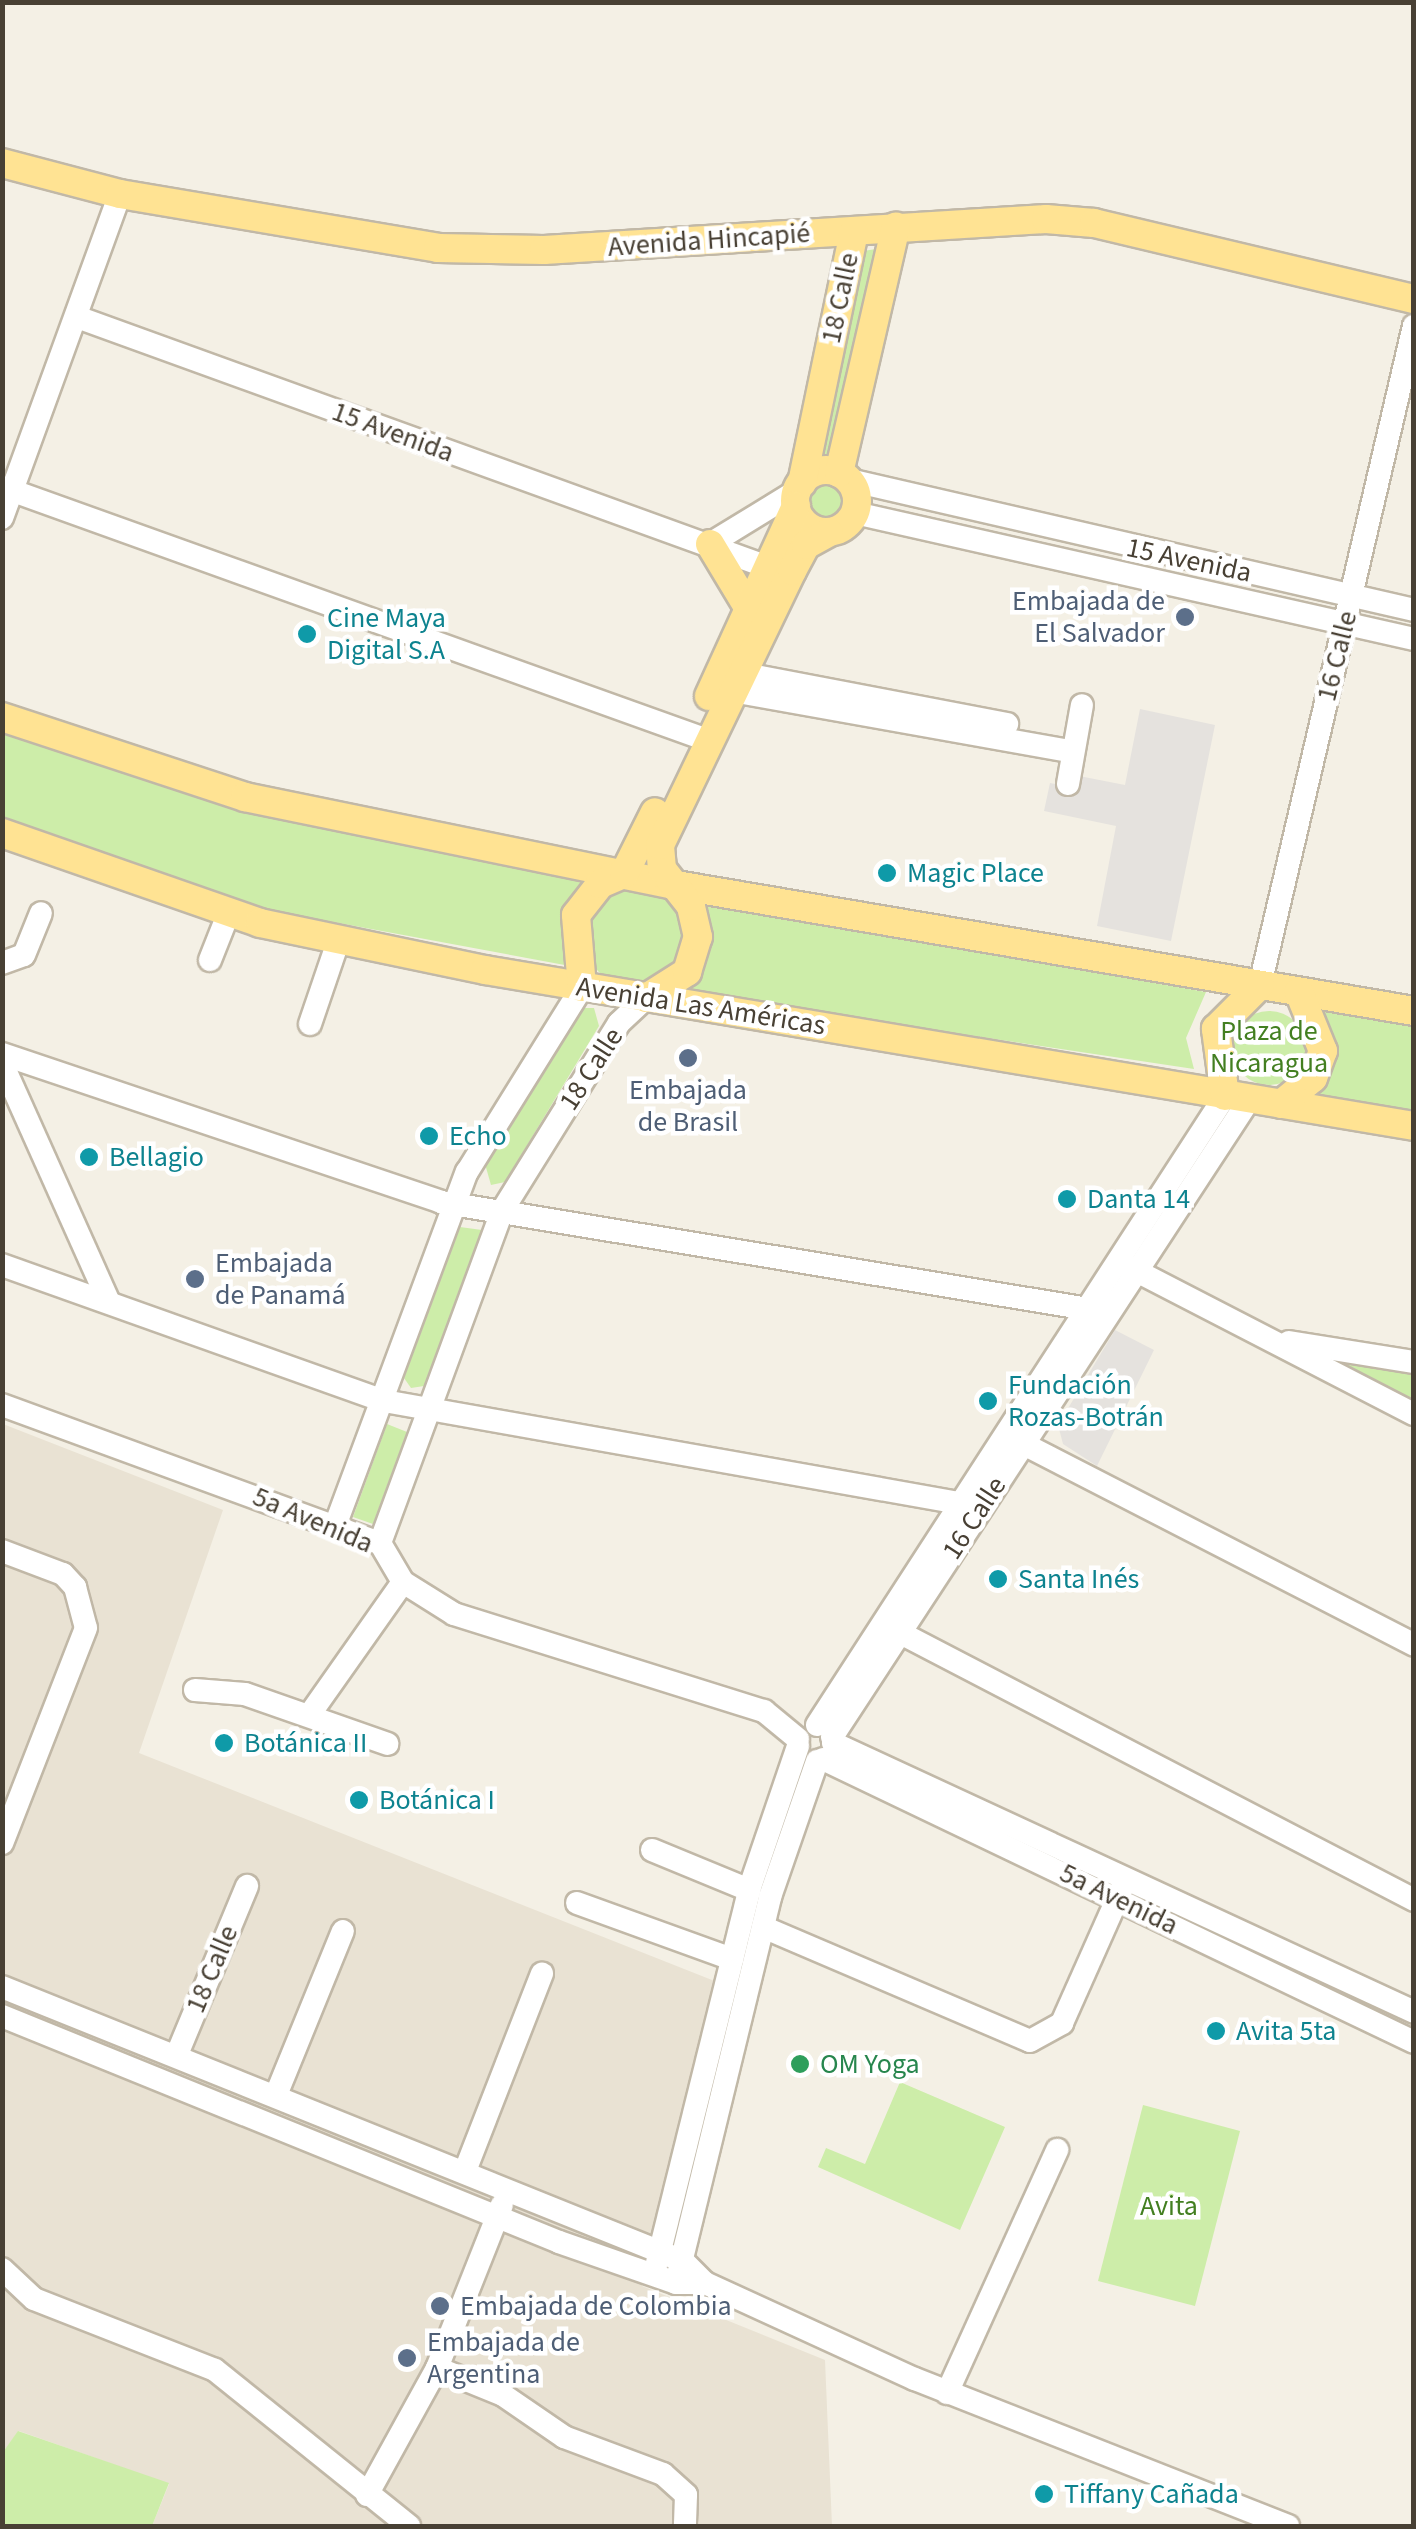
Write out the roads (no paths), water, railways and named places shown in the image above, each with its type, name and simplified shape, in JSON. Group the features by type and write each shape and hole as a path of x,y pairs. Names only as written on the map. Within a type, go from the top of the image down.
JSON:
{"main road":[{"name":"Avenida Hincapié","path":"2,163 120,194 438,248 544,250 896,227 1094,223 1414,299"},
{"name":"18 Calle","path":"844,476 896,227"},
{"name":"18 Calle","path":"582,987 576,915 600,884 624,874 699,737 736,682 779,571 854,231"},
{"path":"819,471 844,476 855,513 829,532 808,526 798,493 819,471"},
{"name":"18 Calle","path":"646,998 679,982 697,949 694,912 670,884 660,845 749,609 806,545 829,532"},
{"path":"710,544 749,609"},
{"path":"2,718 245,796 670,884 1414,1011"},
{"name":"Avenida Las Américas","path":"2,833 229,912 339,939 582,987 1414,1126"},
{"path":"1237,1098 1216,1030 1260,985"},
{"path":"1281,1104 1313,1078 1323,1051 1299,992"}],"street":[{"path":"2,518 8,489 77,317 120,194"},
{"name":"15 Avenida","path":"77,317 779,571"},
{"name":"16 Calle","path":"1260,985 1414,326"},
{"name":"15 Avenida","path":"844,476 1414,610"},
{"path":"8,489 699,737"},
{"path":"710,544 798,493"},
{"name":"15 Avenida","path":"855,513 1414,639"},
{"path":"736,682 1075,744"},
{"path":"1068,784 1082,705"},
{"path":"210,960 229,912"},
{"path":"2,963 24,955 40,913"},
{"path":"310,1024 339,939"},
{"name":"18 Calle","path":"336,1526 467,1172 582,987"},
{"name":"18 Calle","path":"380,1543 502,1211 619,1024 646,998"},
{"path":"2,1054 455,1205 1092,1314"},
{"path":"2,1063 108,1300"},
{"name":"16 Calle","path":"670,2274 660,2252 749,1890 815,1742 1237,1098"},
{"path":"2,1265 384,1401 427,1412 968,1508"},
{"path":"1124,1265 1414,1414"},
{"path":"1266,1339 1414,1362"},
{"name":"5a Avenida","path":"2,1405 380,1543 403,1582 454,1614 774,1718 1118,1898 1414,2042"},
{"path":"1013,1438 1414,1645"},
{"path":"2,1551 62,1574 75,1586 86,1628 2,1843"},
{"path":"310,1714 403,1582"},
{"path":"889,1628 1414,1900"},
{"path":"195,1690 245,1694 388,1744"},
{"name":"16 Calle","path":"670,2274 692,2226 763,1927 815,1742"},
{"name":"5a Avenida","path":"815,1742 1127,1876 1414,2012"},
{"path":"652,1850 749,1890"},
{"path":"763,1927 1008,2035 1030,2041 1062,2024 1127,1876"},
{"name":"18 Calle","path":"178,2052 247,1886"},
{"path":"577,1903 732,1959"},
{"path":"276,2095 343,1931"},
{"path":"465,2171 542,1974"},
{"path":"2,1987 178,2052 660,2252"},
{"path":"2,2016 496,2217 705,2283 946,2393 1288,2526"},
{"path":"191,2096 204,2064"},
{"path":"946,2393 1057,2150"},
{"path":"367,2495 438,2368 508,2192"},
{"path":"692,2226 699,2262 732,2295"},
{"path":"2,2268 34,2299 215,2370 410,2526"},
{"path":"438,2368 503,2395 564,2438 663,2474 686,2495 684,2526"}],"place":[{"name":"Embajada de El Salvador","path":"1185,617"},
{"name":"Cine Maya Digital S.A","path":"307,634"},
{"name":"Magic Place","path":"887,873"},
{"name":"Embajada de Brasil","path":"688,1058"},
{"name":"Echo","path":"429,1136"},
{"name":"Bellagio","path":"89,1157"},
{"name":"Danta 14","path":"1067,1199"},
{"name":"Embajada de Panamá","path":"195,1279"},
{"name":"Fundación Rozas-Botrán","path":"988,1401"},
{"name":"Santa Inés","path":"998,1579"},
{"name":"Botánica II","path":"224,1743"},
{"name":"Botánica I","path":"359,1800"},
{"name":"Avita 5ta","path":"1216,2031"},
{"name":"OM Yoga","path":"800,2064"},
{"name":"Embajada de Colombia","path":"440,2306"},
{"name":"Embajada de Argentina","path":"407,2358"},
{"name":"Tiffany Cañada","path":"1044,2494"}],"park label":[{"name":"Plaza de Nicaragua","path":"1269,1047"},
{"name":"Avita","path":"1169,2206"}]}
